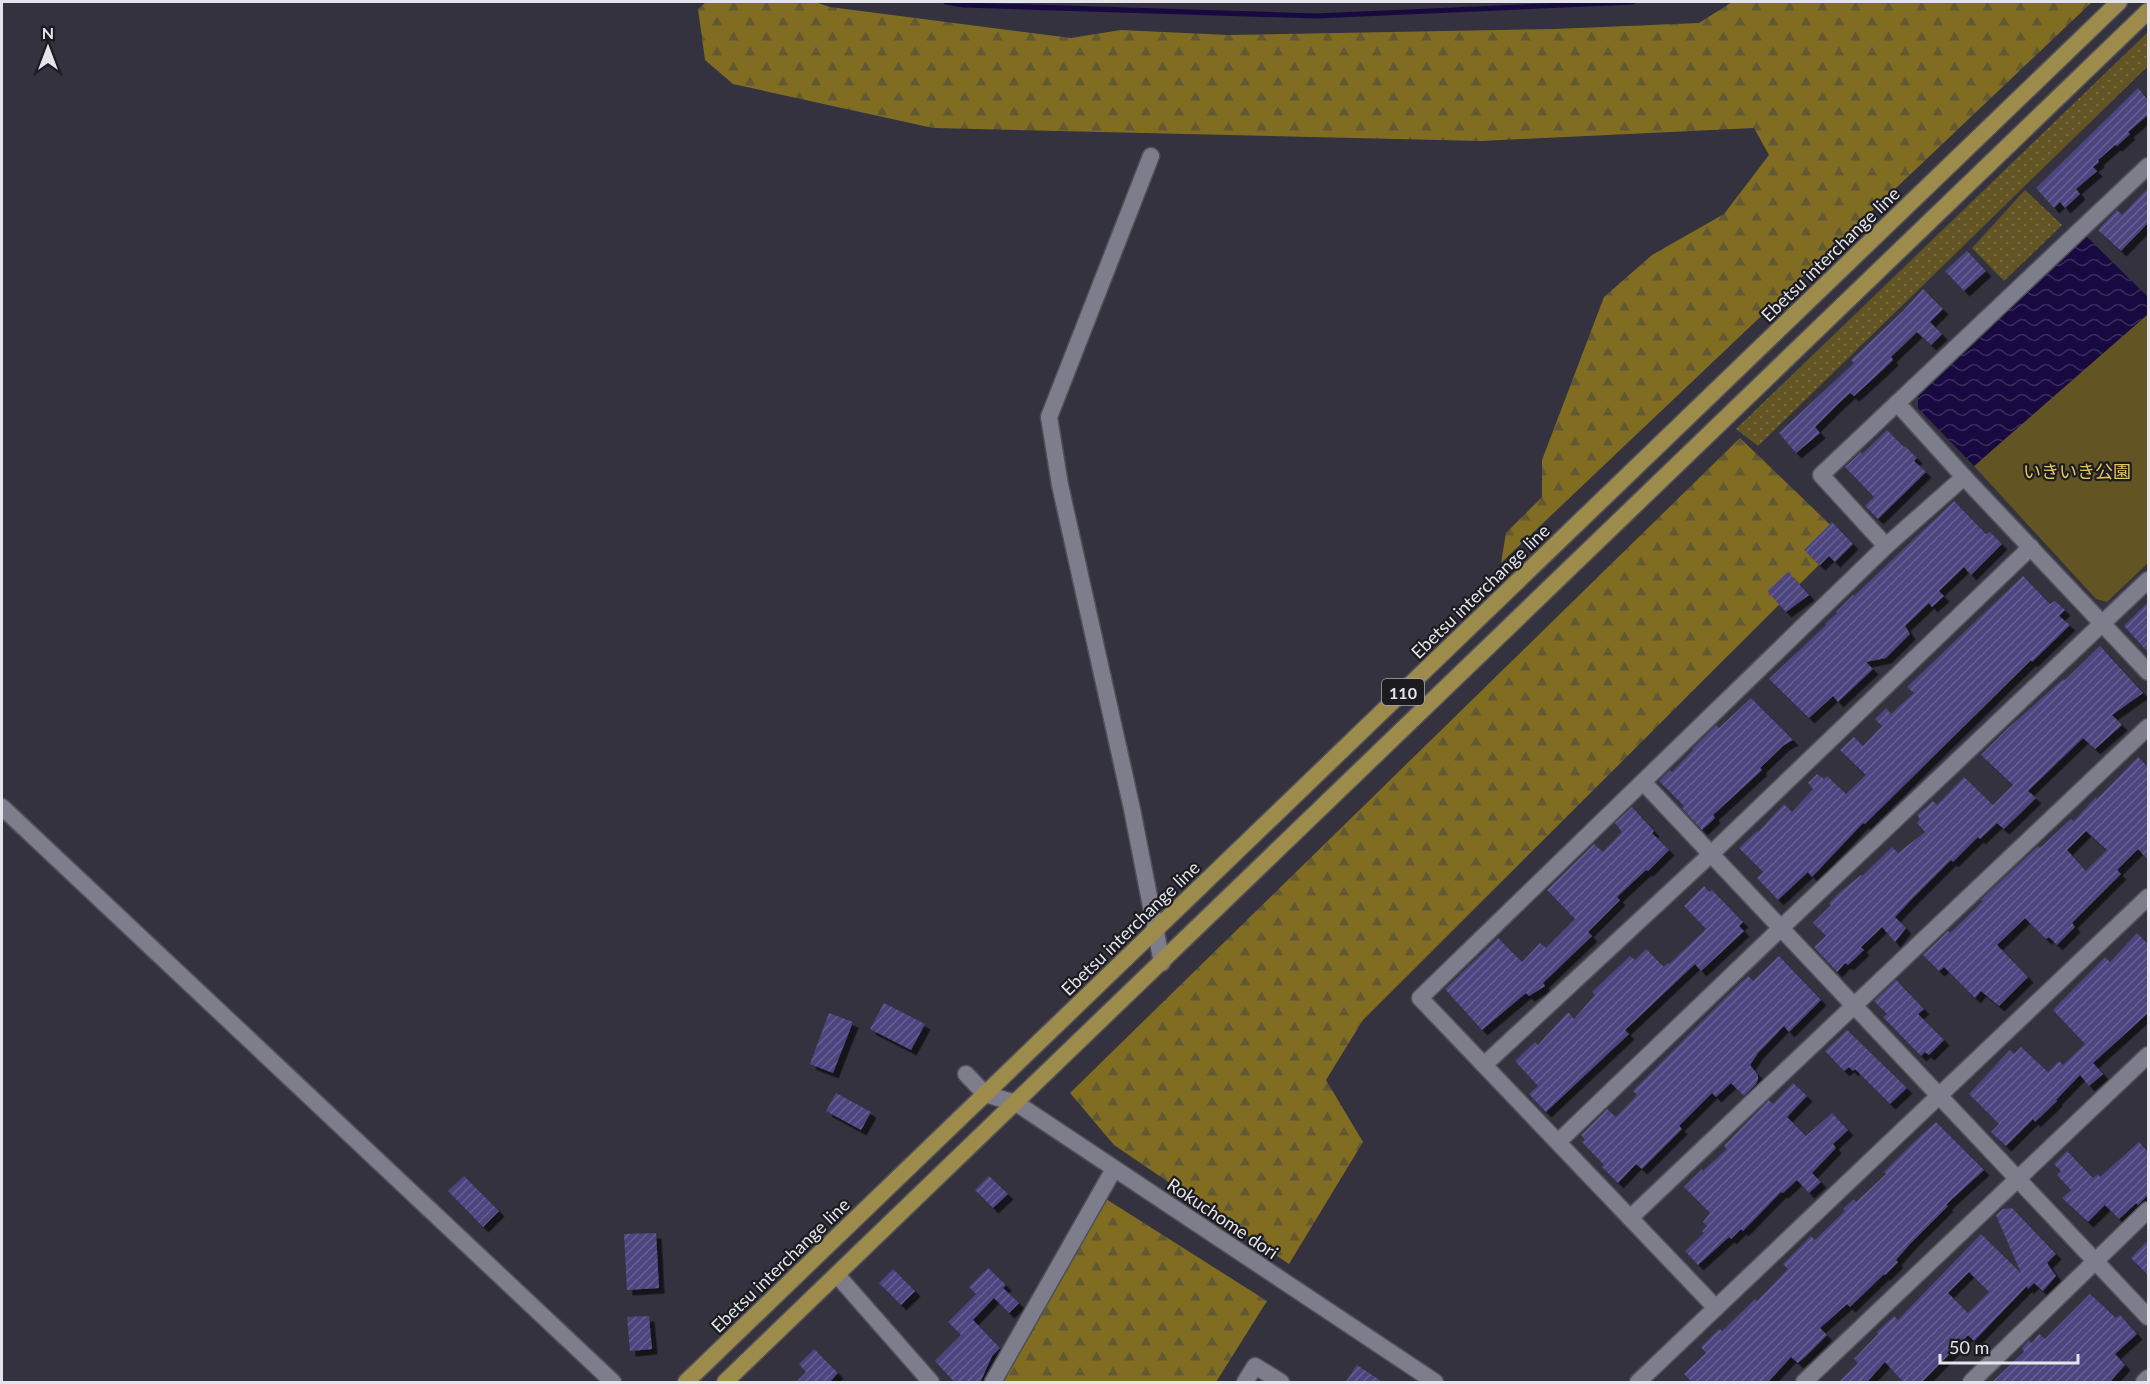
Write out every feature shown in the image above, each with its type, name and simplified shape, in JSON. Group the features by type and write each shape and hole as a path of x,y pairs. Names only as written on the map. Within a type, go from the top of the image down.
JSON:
{"main road":[{"name":"Ebetsu interchange line","path":"686,1383 2120,2"},
{"name":"110","path":"725,1383 2148,11"}],"street":[{"path":"1151,156 1049,417 1060,485 1132,809 1162,963"},
{"path":"1886,546 1821,475 2148,166"},
{"path":"1897,403 2148,672"},
{"path":"1716,1308 1420,998 1886,546 1964,477"},
{"path":"1484,1065 1711,854 2031,547"},
{"path":"1558,1142 1780,928 2148,580"},
{"path":"1630,1218 2148,727"},
{"path":"1643,782 2148,1317"},
{"path":"2,807 613,1383"},
{"path":"1638,1383 2148,897"},
{"path":"1804,1383 2148,1055"},
{"path":"966,1074 985,1094"},
{"name":"Rokuchome dori","path":"985,1094 1016,1103 1435,1383"},
{"path":"993,1383 1114,1168"},
{"path":"1971,1383 2148,1210"},
{"path":"837,1275 926,1381"},
{"path":"1245,1383 1255,1366 1281,1383"},
{"path":"2144,1383 2148,1378"}],"green space":[{"path":"706,2 815,2 830,7 1071,38 1121,30 1228,35 1555,29 1699,23 1732,2 2092,2 1501,563 1506,533 1542,497 1542,460 1604,297 1652,255 1724,214 1769,155 1754,128 1481,141 933,128 733,84 705,60 698,9"},
{"path":"2148,32 2148,66 1758,446 1736,429"},
{"path":"2025,190 2062,225 2004,281 1972,248"},
{"name":"いきいき公園","path":"2148,314 2148,563 2107,602 2096,599 1974,466"},
{"path":"1740,438 1845,539 1363,1020 1326,1080 1363,1142 1289,1264 1114,1145 1070,1093"},
{"path":"1106,1199 1267,1301 1216,1382 1003,1382"}],"water":[{"path":"2084,234 2148,297 2148,314 1974,466 1918,408 1918,396"}],"building":[{"path":"2138,88 2148,100 2148,115 2128,132 2130,134 2117,146 2115,145 2098,160 2099,162 2093,167 2097,171 2076,189 2080,194 2065,208 2060,202 2054,208 2036,188"},
{"path":"2148,188 2148,223 2121,251 2098,230 2117,210 2122,215"},
{"path":"1967,251 1986,271 1964,291 1945,271"},
{"path":"1923,289 1943,309 1930,322 1942,334 1931,345 1917,332 1891,357 1893,360 1875,377 1854,396 1850,393 1815,427 1820,433 1796,453 1779,433 1854,363 1851,360"},
{"path":"1887,430 1917,458 1914,461 1926,472 1878,519 1865,506 1874,497 1845,467"},
{"path":"1954,501 1986,534 1990,532 2002,544 1971,575 1964,567 1939,591 1944,596 1932,607 1929,603 1905,626 1910,634 1886,658 1866,662 1873,669 1838,702 1833,696 1809,718 1769,679 1826,625 1853,595"},
{"path":"1832,522 1853,544 1835,562 1829,556 1820,565 1804,550"},
{"path":"1788,572 1809,595 1786,612 1767,591"},
{"path":"2023,576 2050,604 2055,601 2065,610 2059,616 2070,625 2032,662 2031,660 1865,824 1863,823 1812,877 1808,872 1778,900 1757,878 1763,872 1739,848 1758,832 1784,804 1792,812 1813,789 1808,783 1817,774 1824,779 1827,776 1846,794 1866,775 1840,750 1854,737 1863,746 1882,726 1875,719 1886,708 1891,714 1914,693 1907,687"},
{"path":"2148,602 2148,652 2124,626"},
{"path":"2100,646 2143,693 2112,715 2122,725 2095,749 2083,738 2028,791 2036,798 2004,829 1997,823 1980,839 1978,837 1953,862 1951,860 1895,917 1906,928 1895,942 1882,927 1861,947 1864,950 1848,965 1845,963 1837,972 1814,947 1826,936 1813,923 1831,905 1829,903 1892,847 1898,853 1925,832 1917,823 1920,819 1917,815 1933,801 1937,805 1964,777 1993,805 2013,785 1981,755"},
{"path":"1751,698 1793,740 1784,745 1760,768 1762,770 1713,815 1715,818 1702,830 1682,808 1684,806 1659,781 1670,770 1672,772 1716,725 1719,728"},
{"path":"2138,757 2148,767 2148,860 2138,849 2117,870 2121,874 2072,923 2075,927 2057,945 2049,937 2046,939 2025,918 1997,945 2028,977 1999,1006 1981,991 1975,998 1944,967 1939,971 1923,955 1948,931 1950,933 2038,846 2040,848 2071,819 2074,821 2096,797 2097,799","holes":["2086,831 2107,850 2086,871 2067,850"]},
{"path":"1632,807 1669,850 1617,897 1620,900 1588,932 1592,936 1543,983 1545,986 1529,996 1526,993 1482,1030 1445,989 1498,938 1522,962 1540,943 1546,948 1575,919 1547,890 1594,844 1603,852 1622,832 1615,823"},
{"path":"1704,886 1709,892 1712,890 1743,922 1739,926 1744,931 1701,971 1695,964 1625,1030 1629,1034 1546,1112 1529,1094 1538,1086 1515,1061 1535,1042 1538,1045 1568,1012 1574,1019 1595,995 1592,992 1630,956 1635,960 1646,949 1664,967 1667,963 1669,964 1706,929 1684,906"},
{"path":"2137,933 2148,944 2148,1013 2093,1063 2103,1074 2089,1086 2080,1075 2057,1101 2035,1122 2033,1119 2006,1146 1991,1132 1999,1124 1969,1094 2010,1050 2014,1054 2021,1047 2048,1072 2059,1061 2063,1065 2085,1044 2053,1010 2105,957 2110,962"},
{"path":"1779,956 1821,1000 1789,1032 1784,1026 1758,1053 1750,1065 1758,1075 1758,1079 1744,1096 1731,1083 1716,1097 1712,1093 1679,1126 1682,1129 1642,1169 1636,1164 1618,1183 1582,1142 1585,1140 1581,1135 1607,1109 1616,1117 1637,1095 1633,1091 1733,990 1748,976 1753,981"},
{"path":"1896,980 1924,1009 1918,1014 1944,1040 1929,1055 1925,1052 1921,1056 1883,1017 1887,1014 1874,1001"},
{"path":"884,1003 925,1024 911,1050 870,1029"},
{"path":"829,1013 853,1022 833,1073 810,1064"},
{"path":"1847,1030 1907,1088 1890,1104 1855,1069 1853,1071 1849,1067 1844,1071 1825,1051"},
{"path":"1793,1083 1807,1096 1787,1117 1806,1136 1832,1113 1848,1130 1833,1144 1836,1148 1812,1173 1821,1182 1809,1193 1797,1180 1783,1193 1781,1192 1743,1231 1741,1229 1731,1239 1729,1237 1698,1265 1685,1251 1704,1233 1702,1231 1707,1226 1703,1222 1710,1213 1684,1187 1727,1149 1724,1146 1769,1100 1773,1104"},
{"path":"836,1093 871,1112 861,1130 826,1111"},
{"path":"1936,1122 1984,1170 1946,1205 1948,1206 1910,1244 1896,1260 1898,1262 1885,1275 1850,1307 1847,1304 1820,1328 1827,1335 1798,1363 1791,1357 1767,1383 1693,1383 1684,1374 1706,1353 1701,1347 1719,1329 1722,1331 1755,1299 1757,1301 1788,1269 1783,1264 1811,1236 1815,1240 1845,1211 1843,1209 1854,1199 1856,1202 1886,1174 1884,1172"},
{"path":"2139,1142 2148,1152 2148,1195 2119,1219 2105,1205 2088,1222 2062,1198 2071,1190 2057,1175 2061,1171 2054,1164 2067,1151 2093,1178 2098,1174 2100,1177"},
{"path":"464,1176 499,1211 483,1227 448,1191"},
{"path":"989,1176 1008,1194 993,1208 975,1190"},
{"path":"2012,1208 2056,1254 2047,1263 2056,1276 2043,1291 2034,1283 2028,1289 2027,1286 1974,1341 1968,1335 1921,1383 1904,1383 1885,1362 1866,1383 1838,1383 1858,1363 1854,1359 1878,1334 1877,1332 1894,1316 1898,1320 1981,1234 2021,1273 1996,1215 2003,1209","holes":["1969,1272 1989,1292 1968,1313 1948,1293"]},
{"path":"656,1233 659,1288 627,1290 624,1234"},
{"path":"2148,1240 2148,1275 2131,1258"},
{"path":"988,1268 1006,1285 1003,1288 1019,1303 1009,1313 994,1298 973,1320 1000,1348 992,1356 980,1383 955,1383 935,1361 961,1335 948,1322 976,1294 969,1287"},
{"path":"893,1269 915,1291 901,1305 879,1283"},
{"path":"2090,1294 2116,1318 2120,1315 2137,1334 2115,1354 2125,1365 2109,1383 1991,1383 2024,1352 2022,1348 2029,1340 2032,1343 2039,1334 2045,1339"},
{"path":"649,1316 652,1349 630,1351 627,1317"},
{"path":"814,1349 838,1373 829,1383 795,1383 806,1372 799,1364"},
{"path":"1357,1365 1384,1383 1345,1383"}],"waterway":[{"path":"946,2 964,5 1316,16 1633,2"}]}
